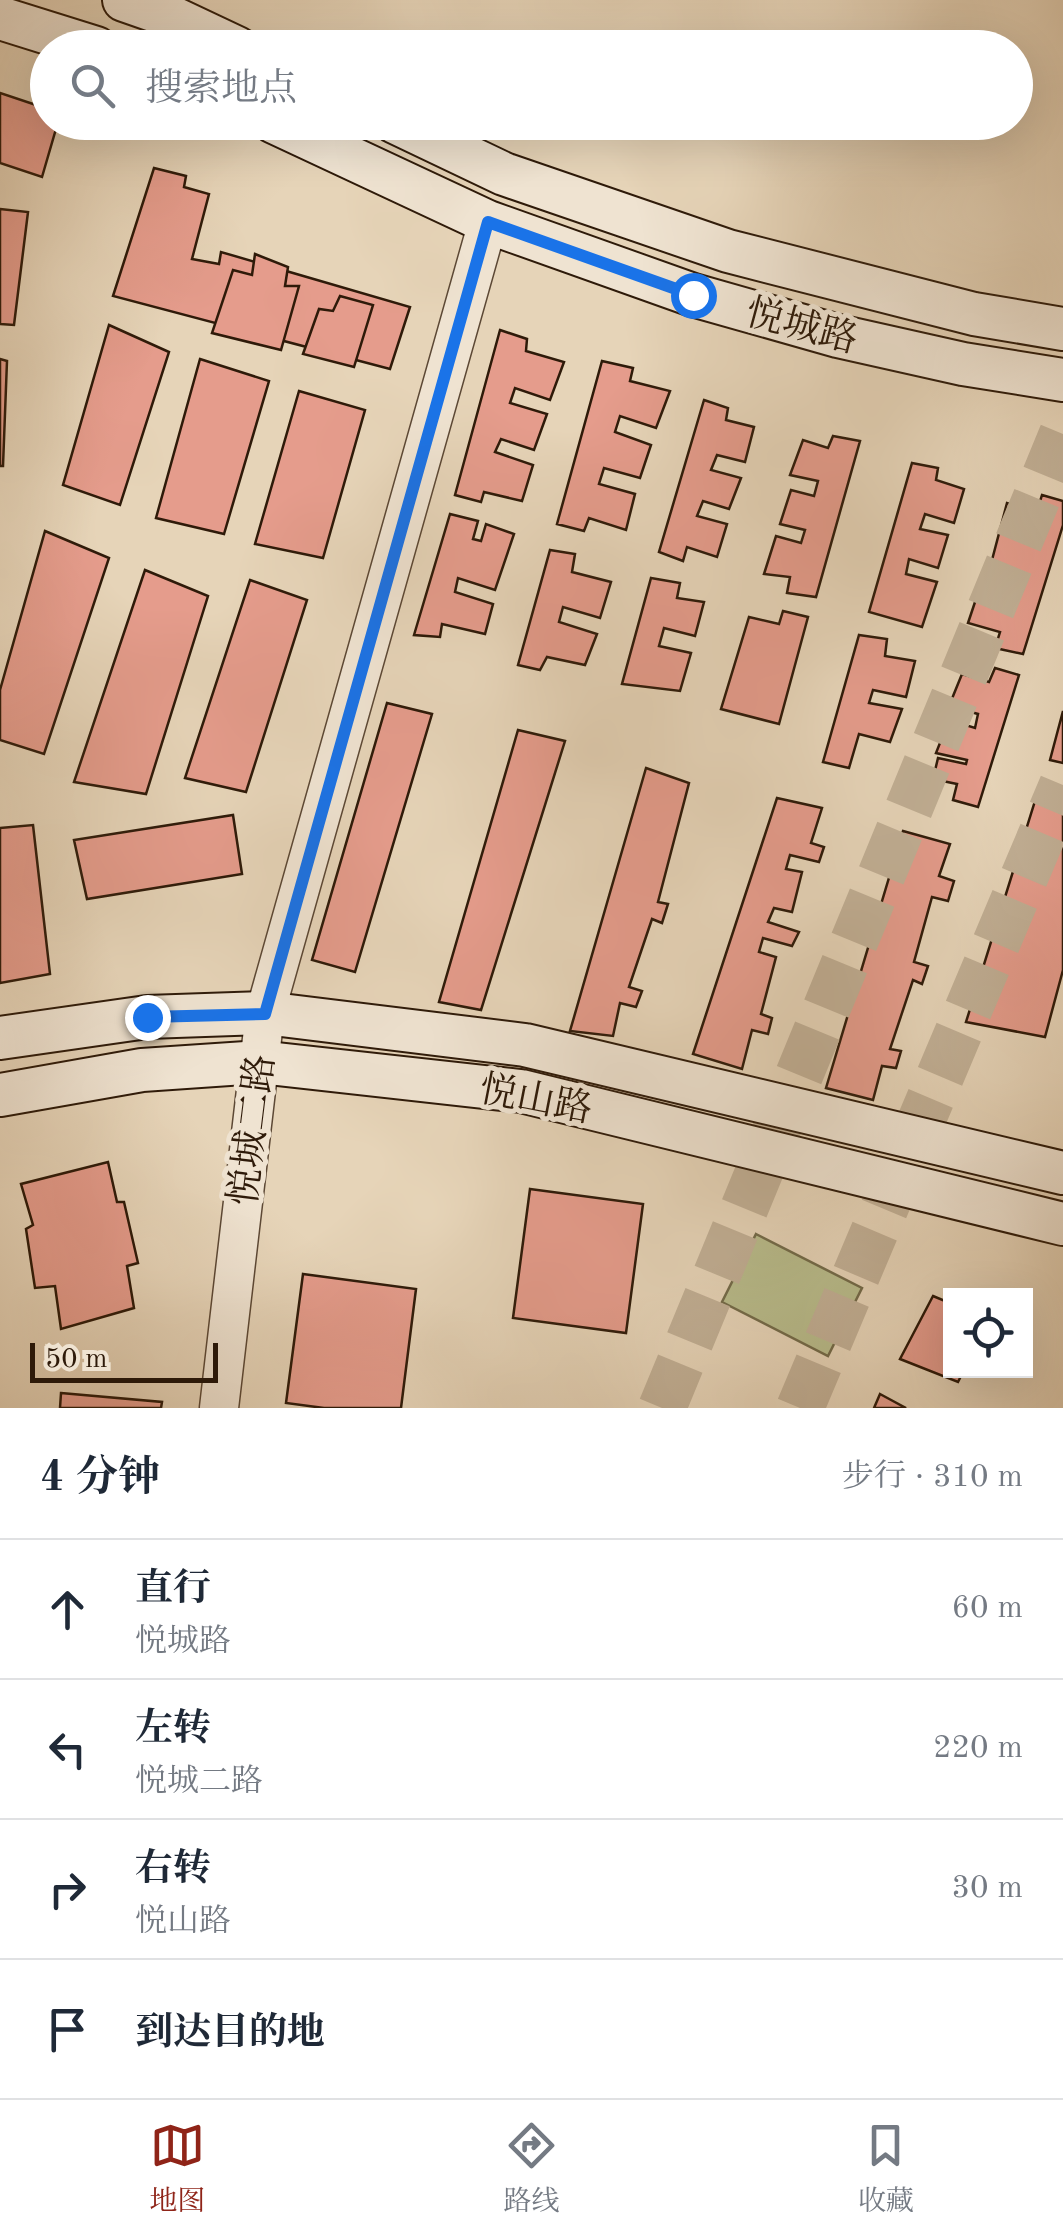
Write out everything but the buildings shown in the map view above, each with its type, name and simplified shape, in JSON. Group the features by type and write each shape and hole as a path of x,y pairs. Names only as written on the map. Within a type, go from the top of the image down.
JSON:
{"main road":[{"path":"124,0 199,30"},
{"path":"0,18 38,30"},
{"name":"悦城路","path":"313,140 488,222 693,295 820,331 963,364 1063,380"},
{"name":"悦城路","path":"432,140 504,174 728,250 974,314 1063,329"},
{"name":"悦山路","path":"0,1038 147,1017 265,1014 525,1045 1063,1173"},
{"name":"悦山路","path":"0,1095 142,1070 260,1062 521,1090 1063,1224"}],"street":[{"name":"悦城二路","path":"219,1408 265,1014 488,222"}],"green space":[{"path":"756,1234 862,1288 828,1356 722,1302"}],"tunnel":[{"path":"662,1408 1063,434"},
{"path":"800,1408 1063,785"}],"route":[{"path":"147,1017 265,1014 488,222 693,295"}]}
